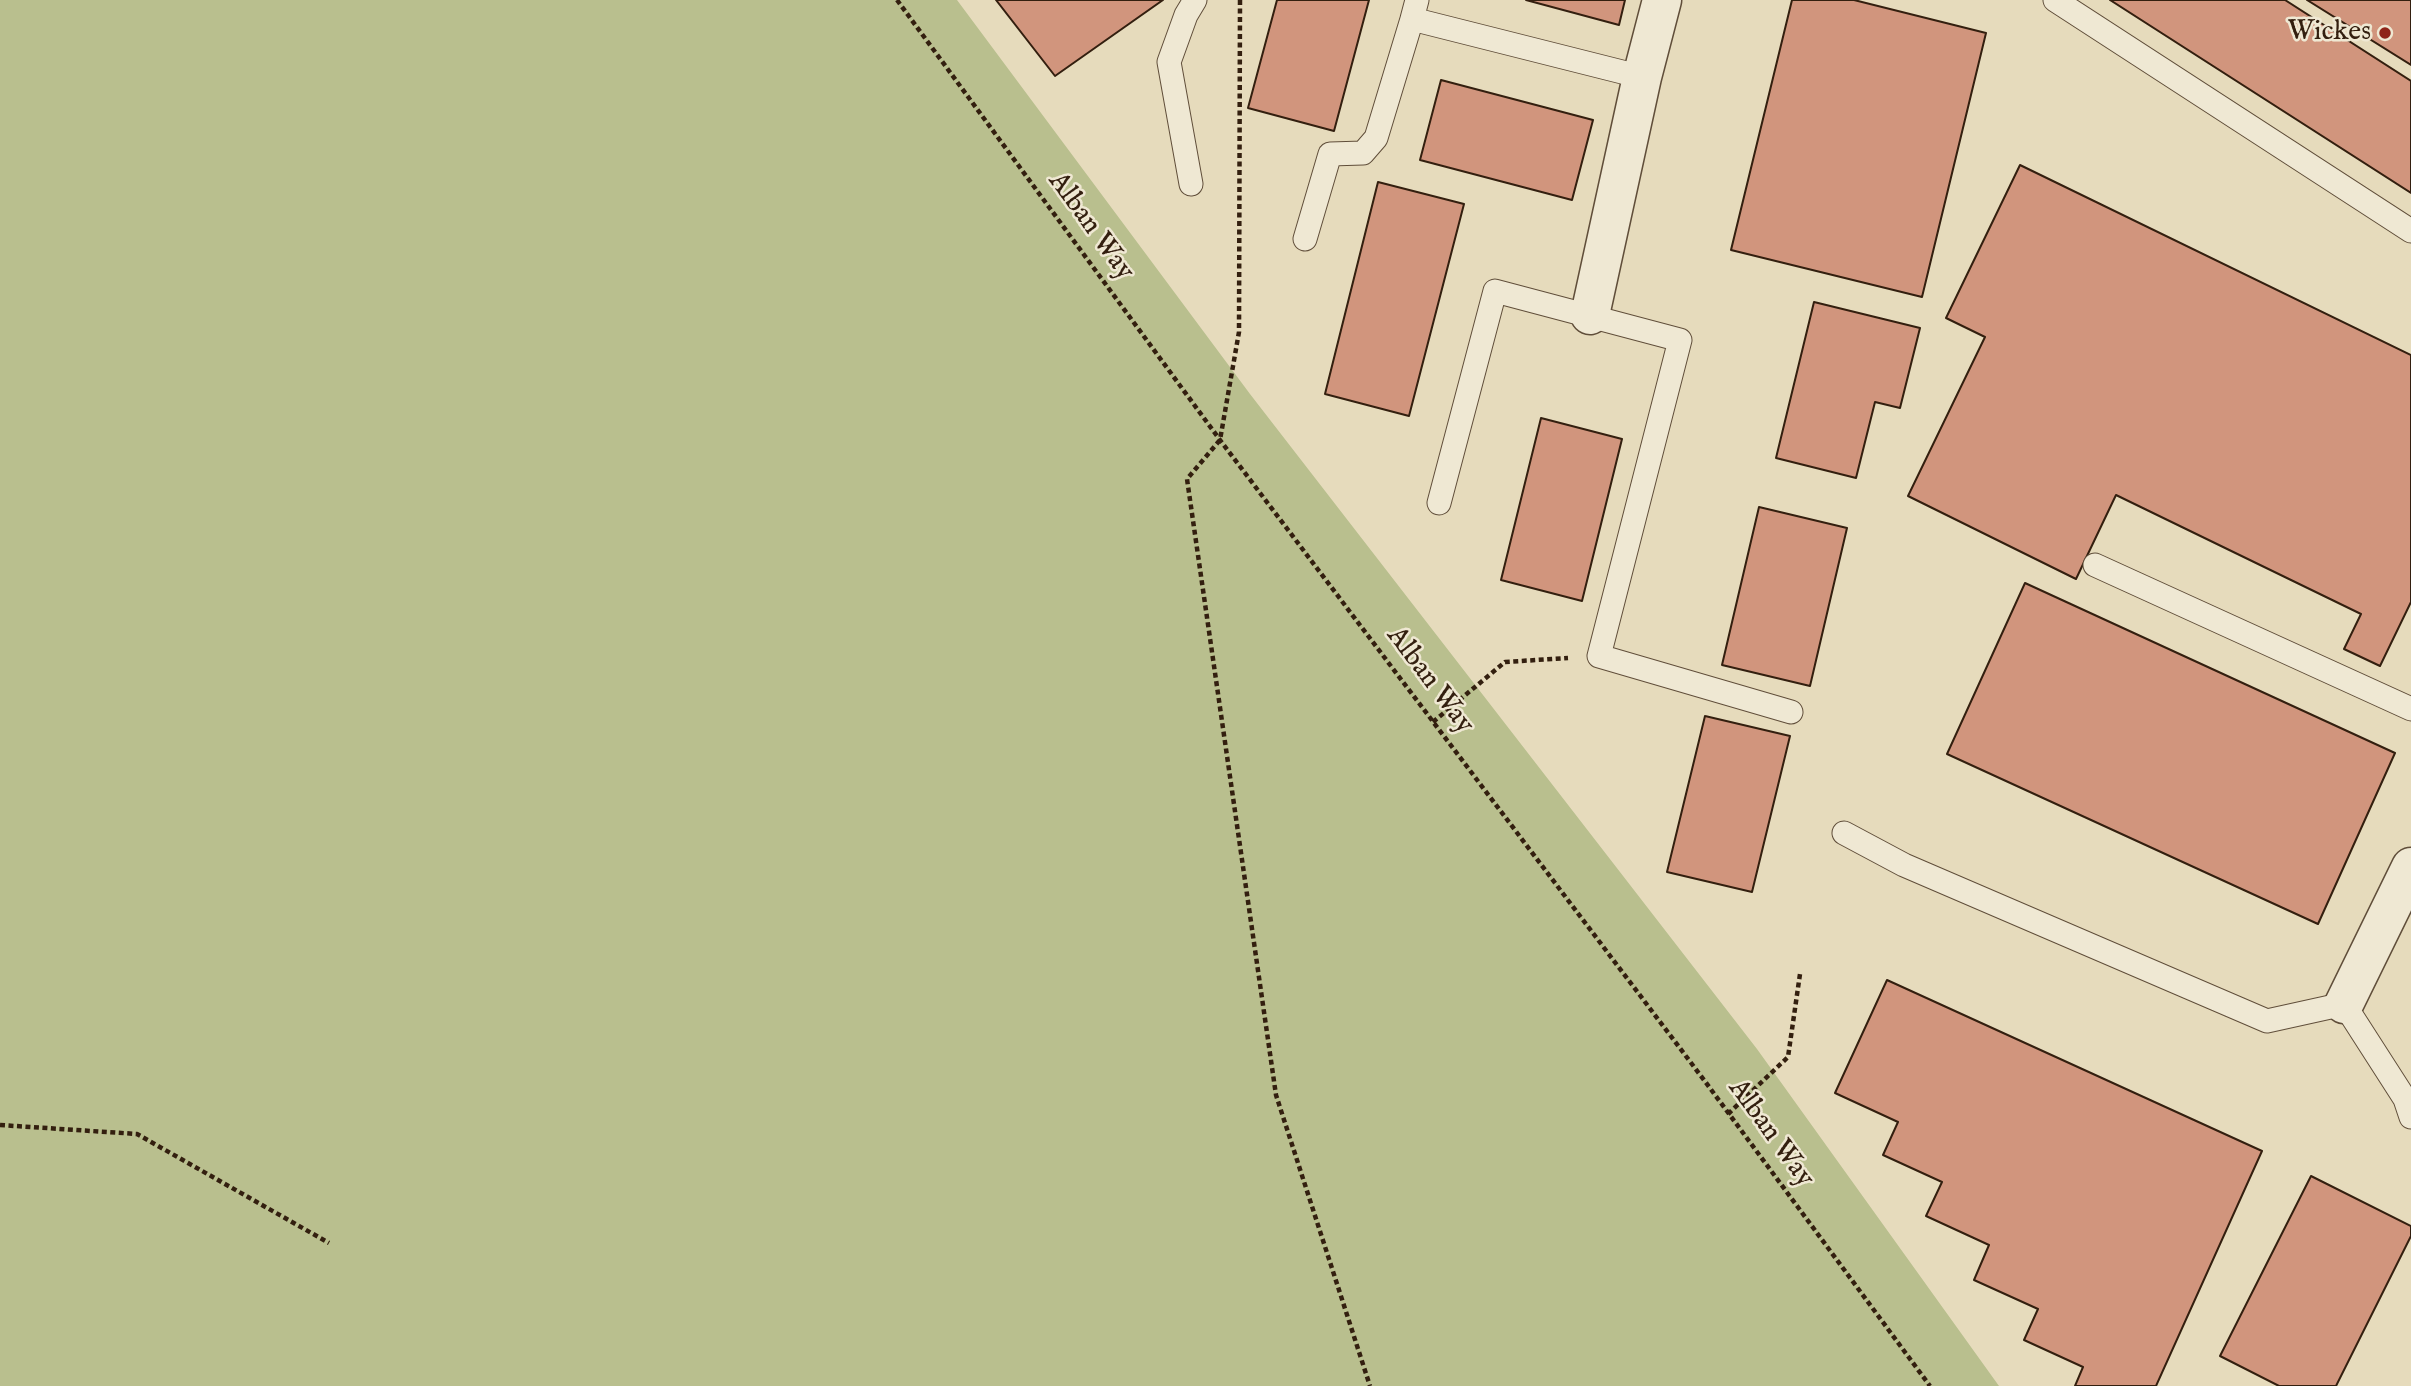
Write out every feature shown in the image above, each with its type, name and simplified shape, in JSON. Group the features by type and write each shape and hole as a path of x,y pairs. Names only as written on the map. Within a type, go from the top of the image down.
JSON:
{"street":[{"path":"1590,315 1642,77 1662,0"},
{"path":"2344,1004 2411,867"}],"lane":[{"path":"1191,184 1169,62 1186,15 1195,0"},
{"path":"2055,0 2411,231"},
{"path":"1305,239 1329,154 1363,153 1376,138 1414,9 1642,77"},
{"path":"1439,503 1495,291 1680,340 1599,656 1791,712"},
{"path":"2095,565 2411,709"},
{"path":"1844,833 1904,865 2267,1020 2344,1004 2405,1099 2411,1117"}],"path":[{"name":"Alban Way","path":"897,0 1220,440 1930,1386"},
{"path":"1240,0 1239,332 1220,440 1187,478 1276,1095 1370,1386"},
{"path":"1433,722 1504,662 1599,656"},
{"path":"1728,1114 1788,1057 1800,974"},
{"path":"0,1125 136,1134 329,1243"}],"green space":[{"path":"0,0 957,0 1250,394 1757,1049 1999,1386 0,1386"}],"building":[{"path":"996,0 1163,0 1055,76"},
{"path":"1277,0 1369,0 1334,131 1248,108"},
{"path":"1526,0 1625,0 1619,25"},
{"path":"1792,0 1854,0 1986,33 1922,297 1731,250"},
{"path":"2110,0 2285,0 2411,81 2411,193"},
{"name":"Wickes","path":"2307,0 2411,0 2411,65"},
{"path":"1441,80 1593,120 1572,200 1420,160"},
{"path":"2020,165 2411,355 2411,602 2380,666 2344,649 2361,614 2116,495 2076,579 1908,496 1985,337 1946,318"},
{"path":"1378,182 1464,204 1409,416 1325,394"},
{"path":"1814,302 1920,328 1900,408 1875,402 1856,478 1776,458"},
{"path":"1541,418 1622,439 1582,601 1501,580"},
{"path":"1759,507 1847,528 1810,686 1722,665"},
{"path":"2025,583 2395,753 2318,924 1947,754"},
{"path":"1705,716 1790,736 1752,892 1667,872"},
{"path":"1887,980 2262,1151 2156,1386 2075,1386 2083,1367 2024,1340 2038,1309 1974,1280 1989,1245 1926,1216 1942,1182 1883,1155 1898,1122 1835,1093"},
{"path":"2311,1176 2411,1226 2411,1236 2336,1386 2279,1386 2220,1356"}],"place":[{"name":"Wickes","path":"2385,33"}]}
